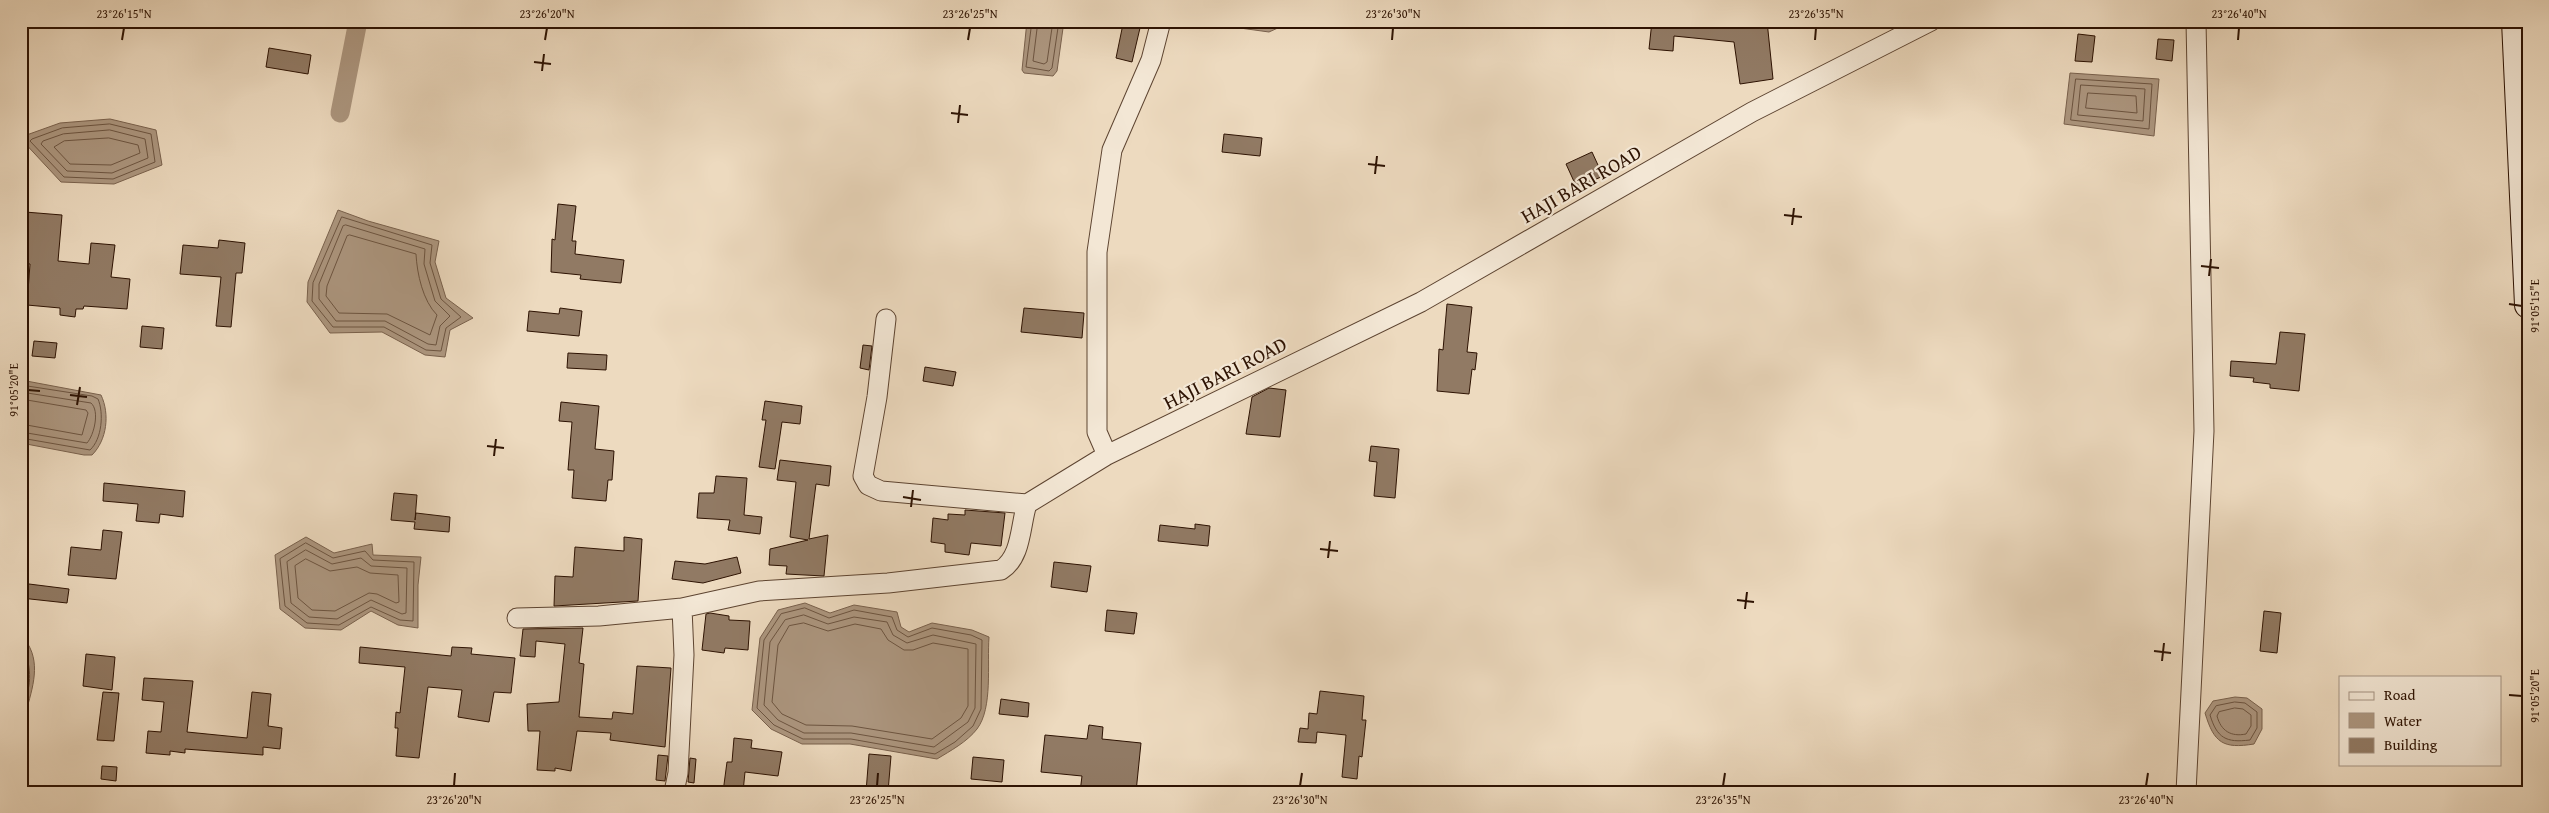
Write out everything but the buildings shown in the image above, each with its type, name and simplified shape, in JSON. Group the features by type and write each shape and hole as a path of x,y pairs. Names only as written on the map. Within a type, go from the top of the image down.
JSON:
{"main road":[{"path":"2515,21 2528,305"}],"street":[{"path":"1107,455 1097,432 1097,252 1112,150 1151,60 1160,21"},
{"name":"HAJI BARI ROAD","path":"1027,504 1107,455 1421,302 1752,112 1931,21"},
{"path":"2186,792 2204,431 2196,21"},
{"path":"516,618 599,616 682,608 759,591 888,583 1001,570 1010,564 1016,552 1027,504 882,491 868,485 863,476 877,397 886,319"},
{"path":"674,792 678,773 684,654 682,608"}],"water":[{"path":"1027,21 1064,21 1057,71 1053,76 1024,73 1022,70"},
{"path":"1189,21 1281,21 1280,27 1269,32"},
{"path":"2070,73 2159,79 2154,136 2064,124"},
{"path":"110,119 156,130 162,165 114,184 61,182 21,139 21,137 60,123"},
{"path":"338,210 368,221 439,241 435,262 446,298 473,318 450,330 445,357 425,355 382,332 330,333 307,302 308,282"},
{"path":"21,380 101,395 106,410 104,434 92,455 21,443"},
{"path":"306,537 334,553 372,544 373,555 421,557 418,585 418,628 398,625 371,611 341,630 305,628 280,609 275,555"},
{"path":"805,603 830,613 854,605 897,612 901,627 909,632 932,623 972,630 989,637 987,698 982,720 977,729 963,742 937,759 850,744 802,744 771,729 752,710 760,638 778,610"},
{"path":"21,635 28,643 32,652 34,680 27,708 21,712"},
{"path":"2235,697 2247,698 2262,709 2262,729 2254,744 2235,745 2221,742 2208,723 2205,713 2213,701"}],"waterway":[{"path":"340,113 358,21"}]}
